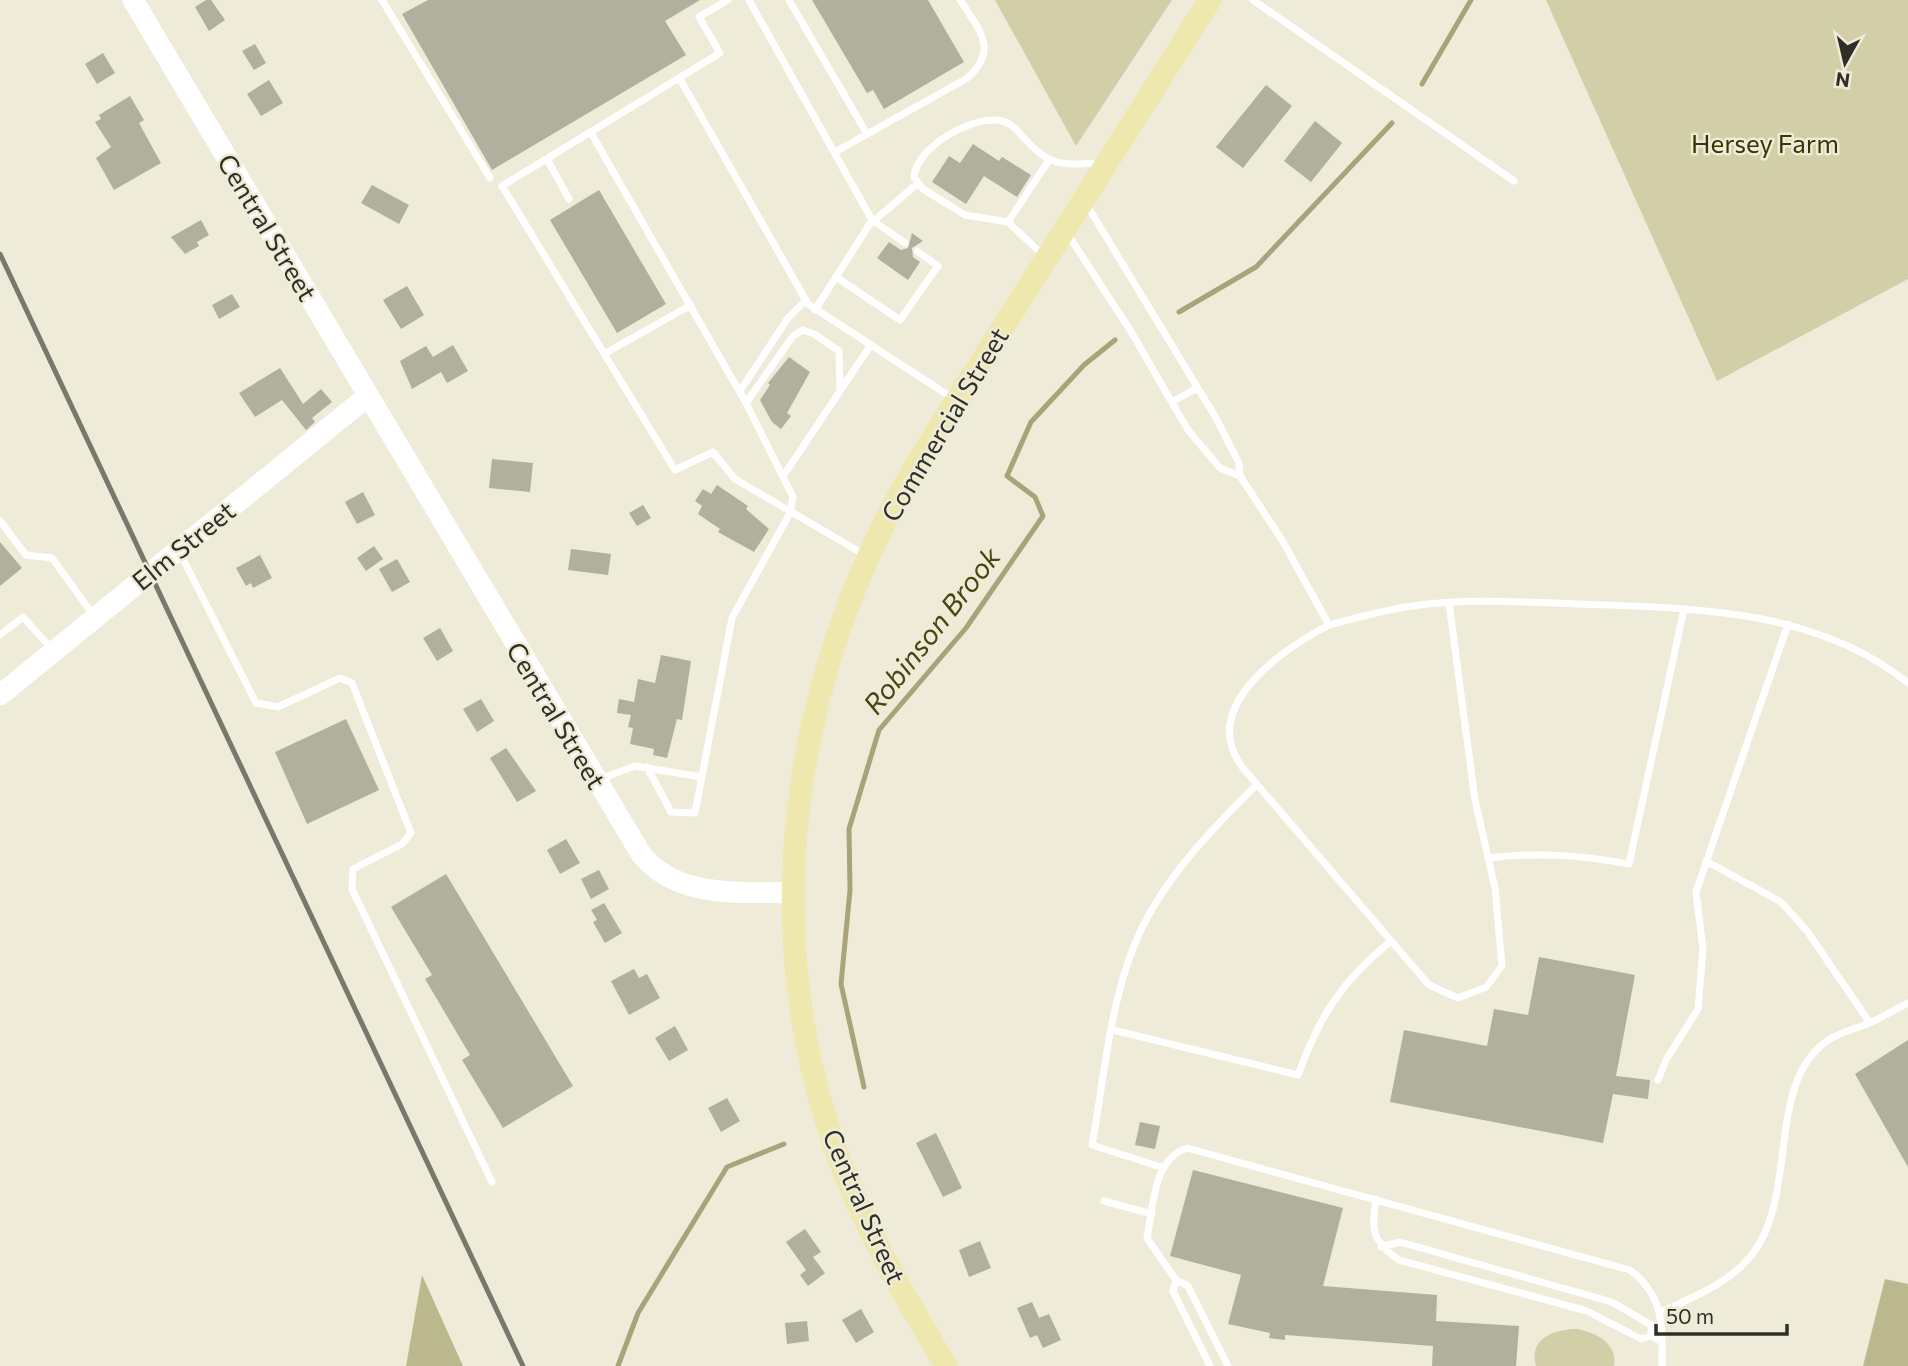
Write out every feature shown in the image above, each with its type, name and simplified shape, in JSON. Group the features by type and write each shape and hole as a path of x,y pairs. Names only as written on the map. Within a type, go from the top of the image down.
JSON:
{"main road":[{"name":"Central Street","path":"133,0 635,846 663,876 694,888 794,893 804,1016 831,1134 848,1180 880,1250 946,1366"},
{"name":"Commercial Street","path":"794,893 799,800 817,699 842,616 867,556 901,491 957,400 1210,0"},
{"name":"Elm Street","path":"0,695 368,396"}],"lane":[{"path":"382,0 490,177"},
{"path":"728,0 699,17 720,53 502,186 675,470 713,452 735,479 867,556"},
{"path":"749,0 872,220 905,243"},
{"path":"789,0 867,134"},
{"path":"835,152 966,79 979,67 984,51 983,36 960,0"},
{"path":"1252,0 1514,181"},
{"path":"680,79 805,301 870,346 957,400"},
{"path":"1047,259 1008,222 965,215 918,184 915,171 927,149 988,120 1010,124 1049,160 1069,164 1108,162"},
{"path":"591,133 740,391 785,475 793,497 790,513 732,618 695,813 671,812 647,767"},
{"path":"547,159 569,199"},
{"path":"1008,222 1049,160"},
{"path":"815,310 872,220 918,184"},
{"path":"1084,200 1234,450 1240,476 1282,540 1329,625"},
{"path":"1065,229 1205,453 1220,468 1240,476"},
{"path":"836,277 900,320 938,266 917,251"},
{"path":"740,391 789,318 805,301"},
{"path":"604,354 691,305"},
{"path":"746,403 793,336 803,330 839,351 839,391"},
{"path":"785,475 870,346"},
{"path":"1172,402 1198,388"},
{"path":"0,521 26,555 52,558 94,617"},
{"path":"178,549 256,703 278,707 340,678 352,683 411,833 402,844 352,869 352,888 492,1182"},
{"path":"1449,603 1475,800 1495,888 1502,966 1486,987 1458,998 1429,985 1230,749 1227,728 1231,713 1248,689 1287,650 1329,625 1386,610 1449,603 1539,602 1684,609 1729,612 1788,624 1884,663 1908,683"},
{"path":"1488,858 1552,853 1629,864 1684,609"},
{"path":"0,635 23,617 54,651"},
{"path":"1658,1080 1666,1060 1698,1009 1703,949 1696,892 1788,624"},
{"path":"597,781 629,766 702,777"},
{"path":"1164,1168 1092,1145 1118,993 1134,944 1156,904 1216,825 1257,784"},
{"path":"1706,861 1781,902 1826,957 1870,1023"},
{"path":"1113,1030 1298,1075 1325,1010 1343,984 1391,941"},
{"path":"1659,1313 1722,1282 1750,1258 1770,1225 1792,1095 1805,1063 1830,1039 1870,1023 1908,1003"},
{"path":"1228,1366 1188,1286 1176,1280 1147,1238 1164,1168 1177,1151 1187,1148 1630,1270 1652,1290 1659,1313 1662,1366"},
{"path":"1376,1199 1373,1223 1381,1247 1399,1260 1587,1311 1641,1339 1651,1336 1662,1342"},
{"path":"1104,1201 1152,1213"},
{"path":"1381,1247 1400,1242 1612,1302 1651,1325 1651,1336"},
{"path":"1176,1280 1173,1292 1210,1366"}],"green space":[{"path":"995,0 1172,0 1076,146"},
{"name":"Hersey Farm","path":"1546,0 1908,0 1908,279 1717,381"},
{"path":"1578,1329 1605,1341 1613,1352 1614,1366 1536,1366 1536,1348 1545,1337 1552,1333"}],"shaded area":[{"path":"422,1275 463,1366 406,1366"},
{"path":"1885,1279 1908,1284 1908,1366 1863,1366"}],"building":[{"path":"211,0 225,20 209,31 195,7"},
{"path":"428,0 700,0 665,21 686,55 492,170 402,14"},
{"path":"812,0 928,0 964,62 884,109 873,90 867,93"},
{"path":"255,44 266,63 254,70 242,51"},
{"path":"103,53 115,73 97,84 85,64"},
{"path":"269,80 283,103 261,116 247,94"},
{"path":"1266,85 1292,106 1243,168 1216,147"},
{"path":"130,96 144,120 139,123 161,163 114,190 96,158 111,147 95,122 101,119 99,115"},
{"path":"1315,121 1342,143 1311,182 1284,161"},
{"path":"973,144 999,161 1002,157 1031,175 1017,197 984,176 966,204 932,182 949,156 960,163"},
{"path":"372,185 409,205 399,224 361,203"},
{"path":"599,190 666,304 617,333 550,220"},
{"path":"201,220 209,235 197,242 199,246 185,254 171,237"},
{"path":"912,233 923,241 912,248 913,257 920,262 908,280 877,258 889,242 901,250 908,248"},
{"path":"407,286 424,315 401,329 383,300"},
{"path":"232,294 240,307 219,319 212,305"},
{"path":"453,345 468,371 447,383 441,372 412,389 400,361 426,346 433,357"},
{"path":"789,357 810,372 787,413 791,416 781,429 772,422 760,400 770,385 768,383"},
{"path":"280,368 303,404 321,389 332,402 312,418 315,422 306,430 282,400 255,417 239,393"},
{"path":"492,459 533,463 530,492 489,488"},
{"path":"717,485 748,506 746,509 769,529 754,552 718,532 720,529 698,514 702,506 695,501 703,489 711,494"},
{"path":"363,492 375,515 357,524 345,502"},
{"path":"643,505 651,518 637,526 629,513"},
{"path":"0,542 22,568 0,586"},
{"path":"374,546 383,559 366,571 357,558"},
{"path":"571,549 611,554 608,575 568,570"},
{"path":"260,555 272,578 253,588 251,583 246,586 236,568"},
{"path":"397,559 410,582 392,592 379,569"},
{"path":"440,628 453,651 437,661 423,638"},
{"path":"661,655 691,661 682,720 677,719 667,758 653,755 654,749 630,744 633,728 628,727 631,715 617,713 619,699 634,702 638,679 655,683"},
{"path":"481,699 494,721 477,732 463,709"},
{"path":"346,719 379,790 307,824 275,752"},
{"path":"506,748 536,791 517,802 490,758"},
{"path":"566,839 580,863 560,874 547,850"},
{"path":"599,870 609,889 591,899 581,879"},
{"path":"446,874 573,1086 503,1128 462,1060 470,1055 425,979 432,975 391,907"},
{"path":"604,903 622,933 605,943 593,922 597,920 591,910"},
{"path":"1539,957 1635,975 1616,1076 1650,1080 1648,1099 1613,1094 1603,1143 1390,1102 1404,1030 1487,1046 1494,1009 1528,1015"},
{"path":"634,969 639,978 647,974 660,998 629,1015 611,981"},
{"path":"675,1026 688,1050 669,1061 655,1038"},
{"path":"1908,1040 1908,1167 1855,1074"},
{"path":"727,1098 740,1121 721,1132 708,1108"},
{"path":"1140,1122 1160,1126 1155,1149 1135,1145"},
{"path":"936,1133 962,1188 943,1197 916,1143"},
{"path":"1193,1170 1343,1208 1323,1286 1437,1295 1436,1321 1519,1326 1516,1366 1432,1366 1433,1346 1285,1335 1285,1340 1269,1338 1270,1333 1228,1324 1241,1275 1170,1256"},
{"path":"805,1229 821,1252 813,1257 825,1273 808,1286 800,1275 806,1270 786,1242"},
{"path":"980,1241 991,1268 969,1277 959,1250"},
{"path":"1032,1302 1039,1318 1049,1314 1061,1340 1043,1348 1037,1335 1030,1338 1017,1308"},
{"path":"861,1309 874,1332 856,1343 842,1320"},
{"path":"807,1321 809,1341 787,1344 785,1323"}],"waterway":[{"name":"Robinson Brook","path":"1422,84 1471,0"},
{"name":"Robinson Brook","path":"1179,312 1256,267 1392,123"},
{"name":"Robinson Brook","path":"864,1087 841,984 850,890 849,829 879,730 966,628 1043,516 1035,497 1007,476 1031,422 1084,365 1115,340"},
{"name":"Robinson Brook","path":"618,1366 638,1313 727,1167 784,1144"}],"railway":[{"path":"0,254 523,1366"}]}
